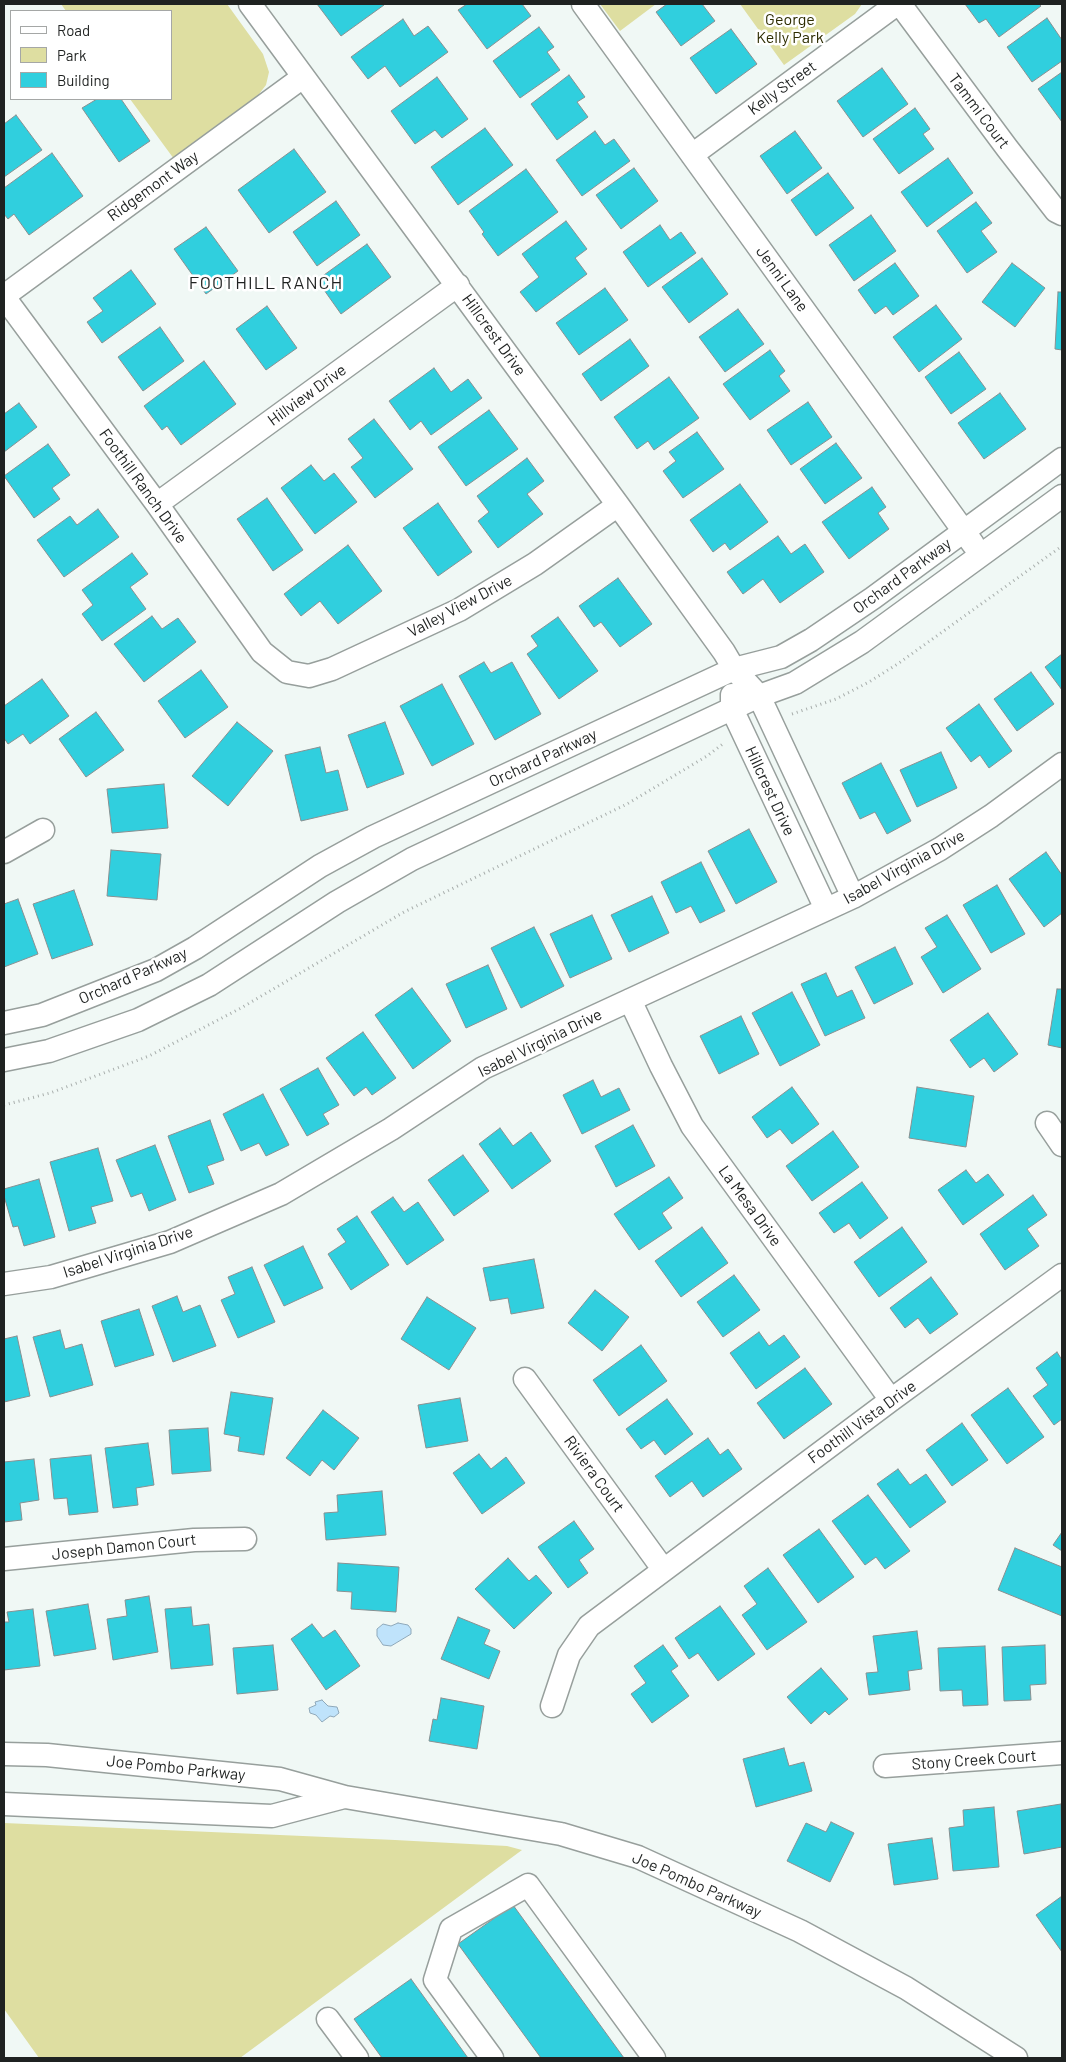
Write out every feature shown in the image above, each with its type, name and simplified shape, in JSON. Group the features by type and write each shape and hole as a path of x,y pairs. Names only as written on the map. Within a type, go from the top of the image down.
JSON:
{"street":[{"name":"Hillcrest Drive","path":"250,4 458,285 724,652 734,669 759,696 853,896"},
{"name":"Jenni Lane","path":"582,4 982,555"},
{"name":"Kelly Street","path":"692,155 899,4"},
{"name":"Tammi Court","path":"899,4 1007,148 1056,211 1062,214"},
{"name":"Ridgemont Way","path":"4,296 303,77"},
{"name":"Hillview Drive","path":"157,504 458,285"},
{"name":"Foothill Ranch Drive","path":"4,296 157,504 262,652 287,672"},
{"name":"Orchard Parkway","path":"4,1023 42,1014 156,970 195,948 320,866 373,837 734,669 781,657 811,640 873,598 1062,459"},
{"name":"Orchard Parkway","path":"4,1060 49,1051 138,1020 209,985 337,902 412,859 759,696 795,684 832,662 1062,496"},
{"name":"Valley View Drive","path":"287,672 309,676 332,669 459,610 536,564 618,505"},
{"name":"Hillcrest Drive","path":"734,669 732,709 826,909"},
{"name":"Isabel Virginia Drive","path":"4,1284 51,1277 170,1242 281,1194 391,1129 483,1068 826,909 940,849 991,816 1062,764"},
{"path":"4,852 43,830"},
{"name":"La Mesa Drive","path":"630,1000 692,1126 892,1400"},
{"path":"1047,1123 1062,1145"},
{"name":"Foothill Vista Drive","path":"552,1706 569,1655 589,1626 663,1569 1062,1275"},
{"name":"Riviera Court","path":"525,1379 663,1569"},
{"name":"Joseph Damon Court","path":"4,1559 194,1540 245,1539"},
{"name":"Stony Creek Court","path":"885,1766 1062,1753"},
{"name":"Joe Pombo Parkway","path":"4,1754 47,1755 280,1779 345,1797 561,1834 638,1857 800,1931 906,1988 1016,2058"},
{"name":"Joe Pombo Parkway","path":"4,1804 272,1816 345,1797"},
{"path":"492,2058 435,1980 451,1929 528,1885 654,2058"},
{"path":"328,2019 357,2058"}],"path":[{"path":"786,715 836,699 869,682 899,663 1062,546"},
{"path":"4,1105 50,1093 149,1056 242,1008 404,912 628,804 707,756 722,744"}],"green space":[{"path":"61,4 227,4 263,54 269,72 266,85 256,98 174,159 131,100 172,100 172,10 65,10"},
{"path":"600,4 656,4 620,31"},
{"name":"George Kelly Park","path":"740,4 862,4 855,14 784,65"},
{"path":"4,1823 395,1840 507,1846 522,1850 240,2058 39,2058 4,2009"}],"water":[{"path":"398,1623 408,1625 411,1629 411,1634 391,1646 383,1645 377,1636 377,1629 383,1624 391,1626"},
{"path":"322,1700 328,1706 337,1707 339,1713 334,1717 330,1716 322,1722 316,1715 310,1713 309,1708 316,1705 315,1702"}],"building":[{"path":"317,4 383,4 384,5 341,36"},
{"path":"467,4 522,4 531,16 487,49 458,10"},
{"path":"667,4 702,4 715,21 681,46 656,12"},
{"path":"965,4 1039,4 1041,6 999,37 986,19 979,23"},
{"path":"1047,18 1062,40 1062,61 1032,82 1007,47"},
{"path":"403,19 414,36 428,26 448,52 400,87 385,66 368,79 351,57"},
{"path":"539,27 554,47 547,52 560,70 520,98 493,61"},
{"path":"731,29 757,64 716,94 690,58"},
{"path":"882,68 908,104 863,137 837,101"},
{"path":"1062,72 1062,122 1038,89"},
{"path":"569,75 585,97 577,102 588,117 557,140 531,104"},
{"path":"437,77 468,119 442,138 435,130 415,144 391,111"},
{"path":"95,100 122,100 150,141 119,162 82,108"},
{"path":"915,108 930,129 923,134 934,149 899,174 873,139"},
{"path":"16,115 42,150 4,177 4,124"},
{"path":"485,128 513,165 458,205 431,167"},
{"path":"595,131 605,145 614,139 630,161 582,196 556,160"},
{"path":"795,131 822,168 787,194 760,156"},
{"path":"294,149 326,192 269,233 238,190"},
{"path":"52,153 83,196 29,235 14,214 8,219 4,214 4,188"},
{"path":"948,158 973,193 927,227 901,192"},
{"path":"634,168 658,201 621,229 596,195"},
{"path":"526,169 558,212 498,256 482,234 484,232 469,211"},
{"path":"828,173 854,208 816,236 791,200"},
{"path":"336,201 360,235 317,266 293,232"},
{"path":"976,202 992,223 981,231 997,252 967,273 937,231"},
{"path":"871,215 896,251 854,281 829,245"},
{"path":"566,221 587,249 575,258 587,274 536,312 520,292 539,277 522,254"},
{"path":"660,225 670,240 681,232 696,253 648,287 623,252"},
{"path":"206,227 238,271 206,294 174,249"},
{"path":"367,244 391,277 341,314 317,280"},
{"path":"702,258 728,294 689,323 662,287"},
{"path":"895,263 919,296 893,315 886,306 875,314 858,290"},
{"path":"1012,263 1045,288 1015,327 982,302"},
{"path":"131,270 156,304 102,343 87,322 103,311 93,298"},
{"path":"605,288 628,320 579,355 556,323"},
{"path":"1058,292 1062,292 1062,350 1055,349"},
{"path":"936,305 962,339 919,372 893,337"},
{"path":"267,306 297,348 266,370 236,329"},
{"path":"738,309 764,344 725,372 699,337"},
{"path":"160,327 184,361 143,391 118,357"},
{"path":"630,339 649,366 601,401 582,374"},
{"path":"770,350 785,371 779,376 790,391 750,420 723,384"},
{"path":"959,352 986,389 951,414 925,377"},
{"path":"204,361 236,404 181,445 167,426 162,430 144,406"},
{"path":"434,368 451,392 468,379 482,398 431,435 421,421 410,430 389,401"},
{"path":"669,377 699,418 654,450 648,441 637,449 614,417"},
{"path":"1000,393 1026,429 984,459 958,423"},
{"path":"808,402 832,437 791,465 767,430"},
{"path":"19,403 37,427 4,452 4,414"},
{"path":"489,410 518,449 466,486 438,447"},
{"path":"374,419 413,469 375,498 351,467 363,458 348,439"},
{"path":"697,432 724,469 683,498 663,471 676,461 669,452"},
{"path":"836,443 862,478 825,504 800,469"},
{"path":"48,444 70,475 52,488 60,499 34,518 4,476"},
{"path":"527,458 544,481 527,494 543,514 498,548 478,521 489,512 477,496"},
{"path":"311,465 324,481 334,473 357,502 315,534 281,488"},
{"path":"740,484 768,522 730,550 725,543 713,552 690,520"},
{"path":"872,487 886,507 878,513 889,529 849,559 822,522"},
{"path":"267,498 303,550 273,571 237,519"},
{"path":"438,503 472,552 438,576 403,528"},
{"path":"98,509 119,537 64,577 37,540 70,516 77,525"},
{"path":"778,536 791,554 805,544 824,572 780,603 763,579 743,594 727,572"},
{"path":"348,545 382,591 338,624 320,601 301,616 284,594"},
{"path":"132,553 148,574 130,587 146,609 102,641 82,614 93,605 82,590"},
{"path":"618,578 652,624 620,647 601,622 594,627 579,606"},
{"path":"152,616 162,629 178,618 196,642 144,682 114,644"},
{"path":"558,617 598,671 559,699 527,654 538,646 531,636"},
{"path":"1062,654 1062,690 1045,667"},
{"path":"484,662 491,673 512,662 541,714 495,740 459,676"},
{"path":"201,670 228,707 185,738 158,701"},
{"path":"1031,672 1054,704 1017,731 994,699"},
{"path":"42,679 69,716 30,744 23,734 8,744 4,738 4,706"},
{"path":"442,684 474,744 432,766 400,706"},
{"path":"979,704 1012,751 989,768 980,755 971,762 946,728"},
{"path":"96,712 124,750 86,777 59,739"},
{"path":"237,722 273,751 228,806 192,776"},
{"path":"385,722 404,774 367,788 348,735"},
{"path":"320,747 326,773 338,770 348,810 301,821 285,755"},
{"path":"941,752 957,788 917,807 900,770"},
{"path":"881,763 911,821 887,834 875,812 860,819 842,783"},
{"path":"164,784 168,828 112,833 107,789"},
{"path":"749,829 777,882 736,904 708,851"},
{"path":"111,850 161,854 157,900 107,896"},
{"path":"1046,852 1062,875 1062,913 1044,927 1009,879"},
{"path":"701,862 725,911 700,923 691,906 676,913 661,882"},
{"path":"997,885 1025,934 991,953 963,905"},
{"path":"74,890 93,945 52,959 33,904"},
{"path":"652,896 669,933 629,952 611,915"},
{"path":"18,899 38,954 4,967 4,904"},
{"path":"592,915 612,959 570,978 550,934"},
{"path":"947,915 981,969 943,993 921,957 937,947 925,928"},
{"path":"534,927 564,986 521,1008 491,948"},
{"path":"895,947 913,984 874,1004 855,967"},
{"path":"488,965 507,1009 466,1028 446,984"},
{"path":"826,973 837,997 852,990 865,1018 825,1036 801,984"},
{"path":"412,988 451,1041 413,1069 375,1015"},
{"path":"1057,989 1062,989 1062,1048 1048,1045"},
{"path":"792,992 820,1045 780,1066 752,1013"},
{"path":"988,1013 1018,1054 994,1072 984,1058 970,1068 950,1040"},
{"path":"741,1016 759,1054 719,1074 700,1036"},
{"path":"363,1032 396,1078 372,1095 366,1087 354,1096 326,1058"},
{"path":"318,1068 339,1105 323,1114 329,1124 307,1136 280,1089"},
{"path":"593,1080 601,1097 619,1088 630,1110 582,1134 563,1095"},
{"path":"792,1087 819,1124 792,1144 780,1129 767,1138 752,1117"},
{"path":"917,1087 974,1096 966,1147 909,1138"},
{"path":"263,1094 289,1145 266,1156 259,1143 241,1151 223,1114"},
{"path":"210,1120 224,1160 207,1166 214,1184 189,1193 168,1136"},
{"path":"633,1125 655,1166 616,1187 595,1146"},
{"path":"500,1128 513,1146 531,1132 551,1161 512,1189 479,1144"},
{"path":"833,1131 859,1167 812,1201 786,1166"},
{"path":"155,1145 176,1200 149,1211 142,1193 131,1197 116,1160"},
{"path":"98,1148 113,1201 91,1207 96,1223 69,1231 50,1162"},
{"path":"463,1155 489,1191 454,1216 428,1180"},
{"path":"966,1170 976,1183 988,1174 1004,1195 963,1225 938,1190"},
{"path":"669,1177 683,1198 662,1213 672,1228 639,1250 614,1214"},
{"path":"39,1179 55,1237 24,1246 18,1226 13,1227 4,1196 4,1189"},
{"path":"862,1182 888,1218 860,1239 849,1223 834,1233 819,1213"},
{"path":"1033,1195 1047,1215 1027,1229 1039,1246 1005,1270 980,1234"},
{"path":"393,1197 404,1212 418,1202 444,1240 407,1265 371,1212"},
{"path":"357,1216 389,1265 351,1290 328,1254 346,1242 337,1229"},
{"path":"702,1227 728,1263 681,1297 655,1261"},
{"path":"902,1227 927,1262 879,1297 854,1262"},
{"path":"303,1246 323,1288 284,1306 264,1265"},
{"path":"534,1259 544,1308 511,1314 508,1298 490,1301 483,1268"},
{"path":"252,1267 275,1322 238,1338 221,1300 235,1294 228,1277"},
{"path":"734,1275 760,1310 723,1337 697,1302"},
{"path":"931,1277 958,1314 930,1334 918,1318 905,1328 890,1308"},
{"path":"595,1290 629,1317 602,1351 568,1323"},
{"path":"177,1296 183,1312 200,1305 216,1346 173,1362 152,1306"},
{"path":"427,1297 476,1328 449,1370 401,1339"},
{"path":"139,1309 154,1355 115,1367 101,1321"},
{"path":"60,1330 65,1349 82,1344 93,1385 50,1397 33,1337"},
{"path":"759,1332 769,1346 784,1335 800,1357 756,1389 730,1353"},
{"path":"17,1336 30,1396 4,1402 4,1339"},
{"path":"641,1345 667,1381 619,1416 593,1380"},
{"path":"1057,1352 1062,1360 1062,1419 1054,1425 1033,1396 1048,1385 1036,1368"},
{"path":"805,1368 832,1404 784,1439 757,1403"},
{"path":"1008,1388 1044,1437 1007,1464 971,1415"},
{"path":"231,1392 273,1398 264,1455 238,1451 240,1437 224,1434"},
{"path":"460,1398 468,1441 426,1448 418,1405"},
{"path":"667,1399 693,1434 665,1455 654,1440 641,1449 626,1429"},
{"path":"323,1410 359,1438 334,1470 322,1460 310,1476 286,1458"},
{"path":"962,1423 988,1460 952,1486 926,1450"},
{"path":"208,1428 211,1471 172,1474 169,1430"},
{"path":"708,1438 720,1455 728,1449 742,1469 703,1497 692,1481 670,1497 655,1476"},
{"path":"148,1443 154,1485 136,1488 138,1505 113,1508 105,1448"},
{"path":"479,1454 491,1469 506,1457 525,1483 482,1514 453,1473"},
{"path":"91,1455 98,1512 69,1515 67,1498 54,1499 50,1459"},
{"path":"34,1459 39,1500 20,1503 22,1520 4,1522 4,1462"},
{"path":"898,1469 910,1485 926,1474 946,1502 910,1528 877,1484"},
{"path":"382,1491 386,1535 326,1540 324,1513 338,1512 337,1495"},
{"path":"868,1495 910,1551 885,1569 876,1557 865,1565 832,1521"},
{"path":"574,1521 594,1549 579,1560 588,1573 568,1588 538,1547"},
{"path":"819,1529 854,1577 818,1603 783,1555"},
{"path":"1062,1532 1062,1551 1053,1545"},
{"path":"1015,1548 1062,1567 1062,1616 998,1590"},
{"path":"508,1558 529,1581 536,1575 552,1593 514,1629 475,1589"},
{"path":"338,1563 399,1567 396,1612 351,1609 352,1592 337,1591"},
{"path":"768,1568 807,1622 767,1650 742,1615 757,1604 744,1586"},
{"path":"149,1596 158,1652 113,1660 107,1619 127,1616 125,1600"},
{"path":"88,1604 96,1649 54,1656 46,1611"},
{"path":"720,1606 755,1654 718,1681 698,1653 689,1659 675,1638"},
{"path":"191,1607 193,1626 209,1624 213,1665 171,1669 165,1609"},
{"path":"33,1609 40,1666 4,1670 4,1622 9,1622 7,1612"},
{"path":"458,1617 490,1630 484,1644 500,1651 489,1679 441,1659"},
{"path":"312,1624 323,1638 335,1630 360,1666 326,1690 291,1639"},
{"path":"917,1631 922,1669 908,1671 910,1690 869,1695 866,1673 878,1672 873,1636"},
{"path":"273,1645 278,1690 237,1694 233,1648"},
{"path":"663,1645 678,1666 671,1671 689,1696 652,1723 631,1694 646,1683 634,1666"},
{"path":"1045,1645 1046,1684 1030,1685 1031,1700 1004,1701 1002,1647"},
{"path":"985,1646 988,1705 963,1706 962,1690 940,1691 938,1648"},
{"path":"821,1668 848,1699 829,1715 825,1711 811,1724 787,1697"},
{"path":"441,1698 484,1706 477,1749 429,1741 433,1719 437,1720"},
{"path":"784,1748 789,1766 804,1762 812,1791 756,1807 743,1759"},
{"path":"1061,1804 1062,1847 1024,1854 1017,1811"},
{"path":"994,1807 999,1867 953,1871 949,1828 964,1826 963,1810"},
{"path":"831,1822 854,1833 830,1882 787,1861 806,1823 826,1832"},
{"path":"932,1838 938,1879 894,1885 888,1844"},
{"path":"1062,1896 1062,1952 1036,1915"},
{"path":"513,1905 624,2058 541,2058 458,1944"},
{"path":"411,1979 468,2058 382,2058 354,2019"}],"district":[{"name":"FOOTHILL RANCH","path":"266,283"}]}
